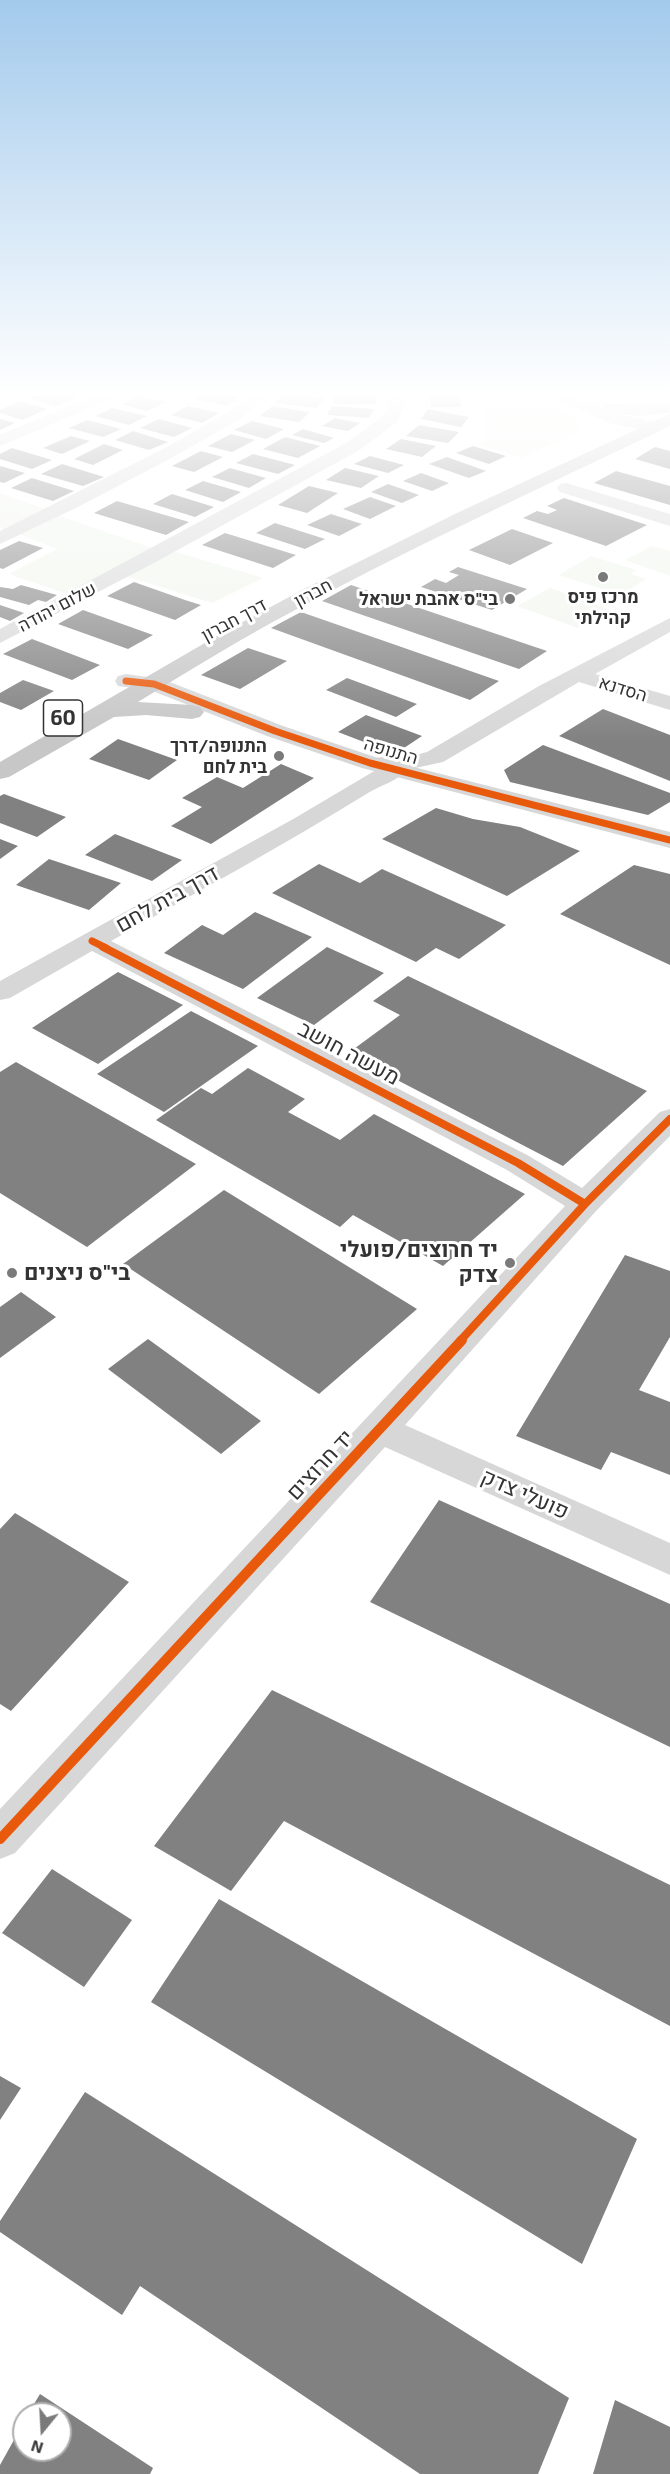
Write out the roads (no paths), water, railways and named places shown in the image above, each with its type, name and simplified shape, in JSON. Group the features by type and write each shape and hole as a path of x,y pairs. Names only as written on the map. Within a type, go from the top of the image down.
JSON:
{"highway":[{"name":"דרך חברון","path":"0,753 140,686 272,599 436,511"},
{"name":"חברון","path":"0,772 108,712 140,686 191,662 329,584 470,511"},
{"path":"108,712 140,708 197,707 186,683 186,674 191,662"}],"street":[{"path":"0,538 56,511"},
{"name":"שלום יהודה","path":"0,637 234,511"},
{"path":"642,511 670,520"},
{"path":"370,763 422,762 446,751 670,624"},
{"name":"הסדנא","path":"577,675 670,703"},
{"name":"התנופה","path":"140,686 197,707 226,722 275,731 395,770 670,840"},
{"name":"דרך בית לחם","path":"0,992 303,823 346,809 371,797 388,783 395,770"},
{"name":"מעשה חושב","path":"92,940 518,1163 585,1204"},
{"name":"יד חרוצים","path":"0,1839 380,1430 585,1204 670,1119"},
{"name":"פועלי צדק","path":"380,1430 670,1560"}],"place":[{"name":"מרכז פיס קהילתי","path":"603,577"},
{"name":"בי\"ס אהבת ישראל","path":"510,599"},
{"name":"התנופה/דרך בית לחם","path":"279,756"},
{"name":"יד חרוצים/פועלי צדק","path":"510,1263"},
{"name":"בי\"ס ניצנים","path":"12,1273"}]}
